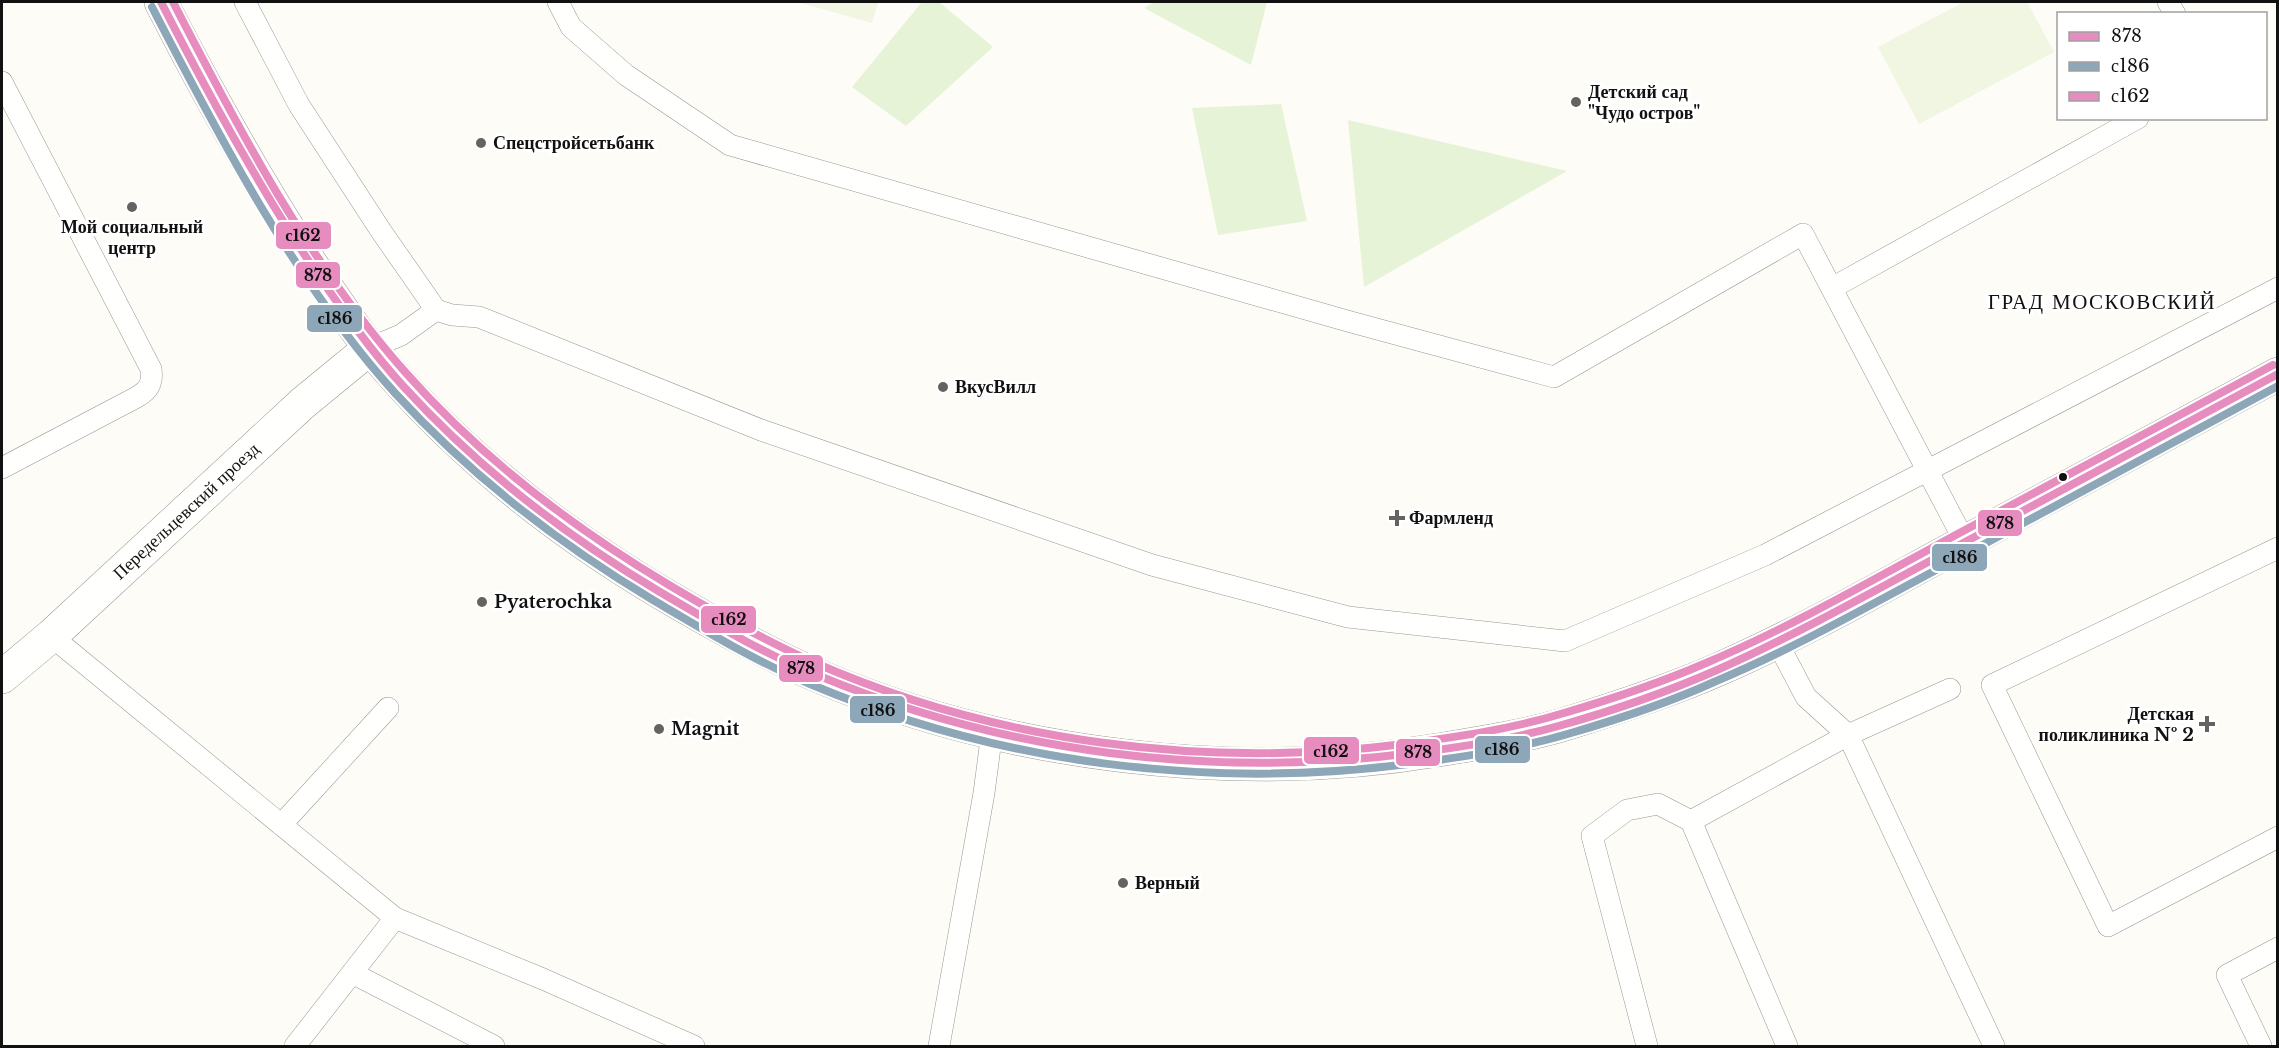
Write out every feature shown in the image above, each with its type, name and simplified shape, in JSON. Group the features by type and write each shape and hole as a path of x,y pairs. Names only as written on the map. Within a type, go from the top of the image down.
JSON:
{"street":[{"path":"161,2 213,103 278,213 370,348 418,401 471,453 539,512 601,557 719,626 819,677 908,709 1052,746 1215,763 1287,764 1381,758 1496,741 1555,727 1665,692 1777,642 2276,378"},
{"name":"Передельцевский проезд","path":"2,677 51,636 303,403 370,348"}],"lane":[{"path":"245,2 299,105 381,231 436,310 452,315 479,316 761,430 1152,565 1348,617 1565,641 1765,555 2277,288"},
{"path":"558,2 571,27 626,75 730,145 1340,319 1554,377 1803,234 1965,542"},
{"path":"2,82 147,361 152,377 148,389 137,397 2,468"},
{"path":"1832,288 2134,120"},
{"path":"370,348 401,335 436,310"},
{"path":"2277,548 1992,685 2108,926 2277,837"},
{"path":"51,636 395,918 543,979 694,1047"},
{"path":"1777,642 1806,697 1848,735 1994,1047"},
{"path":"1691,821 1848,735 1950,689"},
{"path":"281,825 388,708"},
{"path":"939,1047 982,805 992,732"},
{"path":"1647,1047 1592,837 1627,810 1658,804 1691,821 1787,1047"},
{"path":"295,1047 395,918"},
{"path":"2261,1047 2227,975 2277,948"},
{"path":"352,973 494,1047"}],"green space":[{"path":"797,2 878,2 872,23"},
{"path":"922,2 939,2 993,47 906,126 852,87"},
{"path":"1154,2 1267,2 1251,65 1144,8"},
{"path":"1964,2 2027,2 2054,52 1919,124 1878,47"},
{"path":"1281,104 1307,221 1218,235 1192,108"},
{"path":"1348,120 1567,171 1364,287"}],"transit line":[{"name":"878","path":"161,2 214,103 312,266 391,373 432,417 493,473 524,499 591,548 660,592 776,657 888,702 961,724 1035,741 1110,753 1185,760 1261,763 1337,760 1469,745 1544,730 1582,719 1679,686 1777,642 2278,374"},
{"name":"с162","path":"173,2 250,147 278,195 338,287 371,331 435,404 465,434 529,489 563,515 669,585 740,626 813,662 883,690 955,712 1028,730 1103,743 1178,750 1254,753 1329,751 1404,744 1504,728 1525,724 1618,696 1706,663 1769,634 2273,365"},
{"name":"с186","path":"152,7 232,158 293,258 325,305 359,351 395,393 485,480 549,531 618,578 711,634 769,665 810,684 881,711 954,733 1028,751 1103,763 1179,771 1256,774 1332,771 1408,764 1511,748 1571,733 1679,697 1809,638 2278,386"}],"place":[{"name":"Детский сад \"Чудо остров\"","path":"1576,102"},
{"name":"Спецстройсетьбанк","path":"481,143"},
{"name":"Мой социальный центр","path":"132,207"},
{"name":"ВкусВилл","path":"943,387"},
{"name":"Фармленд","path":"1397,518"},
{"name":"Pyaterochka","path":"482,602"},
{"name":"Детская поликлиника № 2","path":"2207,724"},
{"name":"Magnit","path":"659,729"},
{"name":"Верный","path":"1123,883"}],"district":[{"name":"ГРАД МОСКОВСКИЙ","path":"2102,302"}]}
